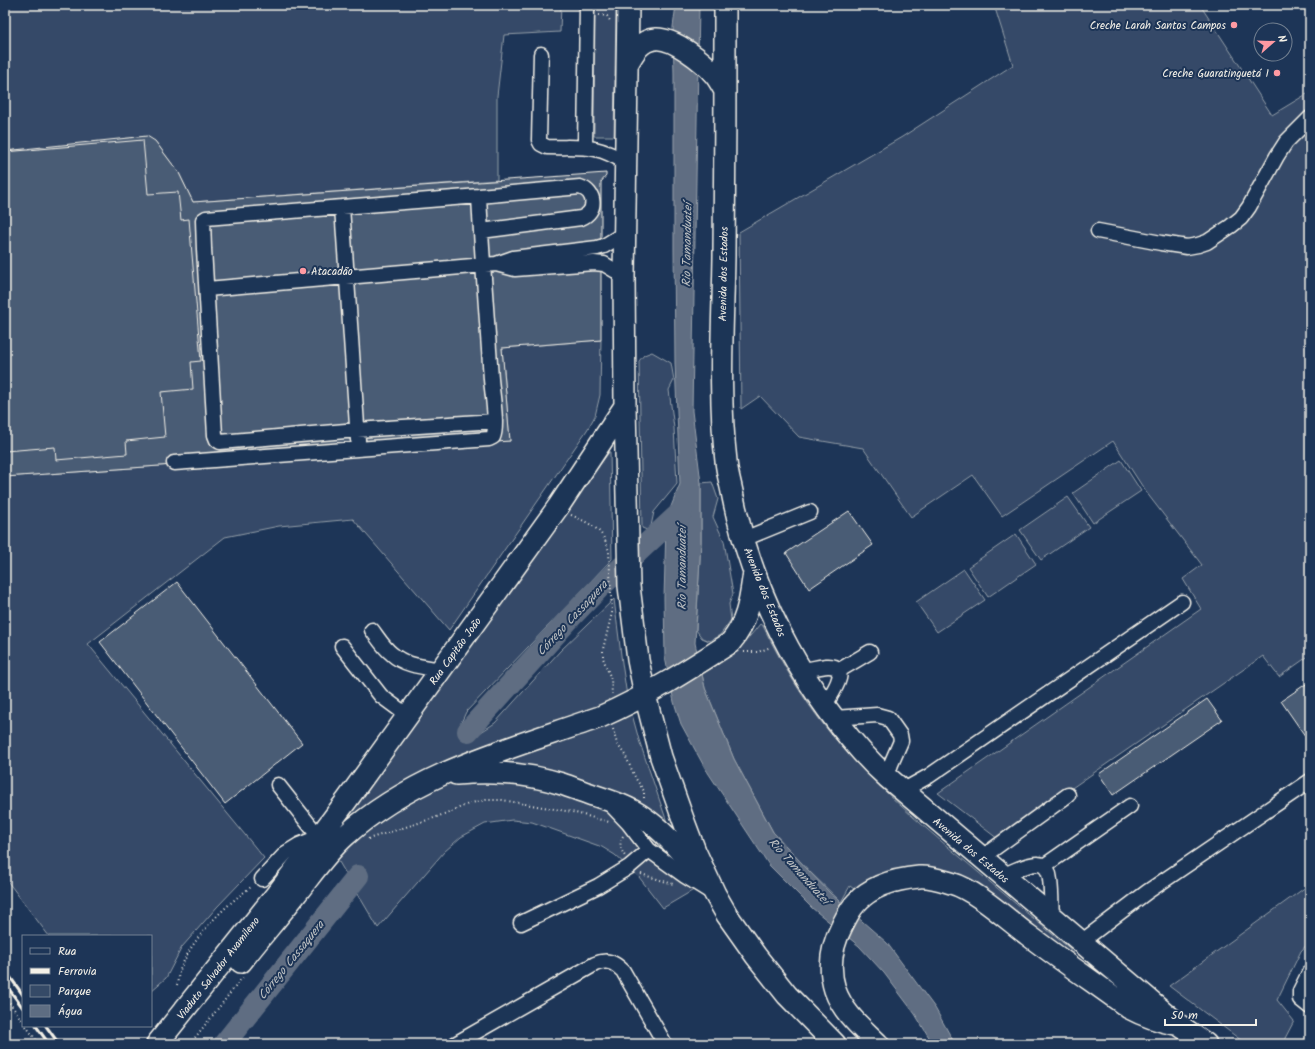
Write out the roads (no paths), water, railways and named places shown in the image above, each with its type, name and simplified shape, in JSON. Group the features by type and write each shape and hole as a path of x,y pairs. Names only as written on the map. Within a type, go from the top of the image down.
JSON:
{"highway":[{"path":"628,5 624,276 629,586 644,695 662,757 683,819 695,851 715,894 727,915 756,956 787,995 835,1044"},
{"name":"Avenida dos Estados","path":"725,5 722,407 726,462 737,516 754,572 770,612 784,641 802,670 830,712 861,752 902,791 1002,876 1180,1025 1206,1044"},
{"path":"628,63 637,48 654,39 663,39 680,47 708,69 716,76 725,91"},
{"name":"Rua Capitão João","path":"285,896 319,837 442,670 558,508 625,406"},
{"path":"285,896 330,850 357,826 385,805 416,786 480,759 600,717 644,695 723,648 738,633 748,610 754,572"},
{"path":"442,775 476,772 504,773 561,783 604,798 636,812 660,830 676,846 715,894"},
{"path":"878,1044 843,1007 835,990 831,973 831,952 845,919 855,903 865,894 881,886 897,881 920,877 954,883 971,892 1129,1008 1157,1021 1180,1025"},
{"name":"Viaduto Salvador Avamileno","path":"157,1044 285,896"},
{"name":"Viaduto Salvador Avamileno","path":"174,1044 285,896"}],"street":[{"path":"585,147 587,10"},
{"path":"541,54 539,140 541,144 547,147 585,147 603,151 614,155 626,163"},
{"path":"1098,231 1161,243 1187,246 1207,242 1241,218 1249,207 1283,147 1310,118"},
{"path":"481,231 581,218 590,213 592,208 592,199 590,193 585,188 580,186 204,219 216,435 217,440 224,443 357,430 495,421"},
{"path":"174,463 489,439 493,437 495,432 495,421 489,265 481,231 479,196"},
{"path":"342,207 359,449"},
{"path":"207,289 489,265 513,258 596,248 609,244 625,233"},
{"path":"489,265 515,269 594,263 604,264 624,276"},
{"path":"744,539 810,512"},
{"path":"902,791 929,776 1182,602"},
{"path":"372,630 391,654 398,659 408,664 442,670"},
{"path":"342,646 381,696 408,716"},
{"path":"838,671 870,652"},
{"path":"802,670 829,666 834,667 838,671 840,677 830,712 877,715 888,718 900,735 901,741 887,777"},
{"path":"1081,942 1147,892 1310,781"},
{"path":"262,879 286,853 299,845 319,837 278,785"},
{"path":"981,858 1068,795"},
{"path":"604,798 629,824 649,850 685,876 715,894"},
{"path":"1044,866 1130,806"},
{"path":"521,923 598,886 632,864 649,850"},
{"path":"1002,876 1033,864 1044,866 1048,871 1052,918"},
{"path":"455,1044 595,964 602,961 609,961 616,964 623,971 665,1044"},
{"path":"1310,971 1300,991 1300,999 1310,1007"}],"water":[{"name":"Rio Tamanduateí","path":"676,5 699,5 692,411 701,483 701,542 695,643 705,688 734,759 773,832 830,893 887,943 935,1008 955,1044 933,1044 915,1014 884,973 859,946 812,908 769,865 705,768 681,724 674,702 665,657 664,598 666,526 670,509 680,484 675,363 674,249 673,27"}],"waterway":[{"name":"Córrego Cassaquera","path":"468,731 598,589 682,511"},
{"name":"Córrego Cassaquera","path":"224,1044 358,876"}],"railway":[{"path":"5,970 22,994"},
{"path":"5,984 22,1007"},
{"path":"37,1027 49,1044"},
{"path":"47,1027 59,1044"}],"place":[{"name":"Creche Larah Santos Campos","path":"1234,25"},
{"name":"Creche Guaratinguetá I","path":"1277,73"},
{"name":"Atacadão","path":"303,271"}]}
